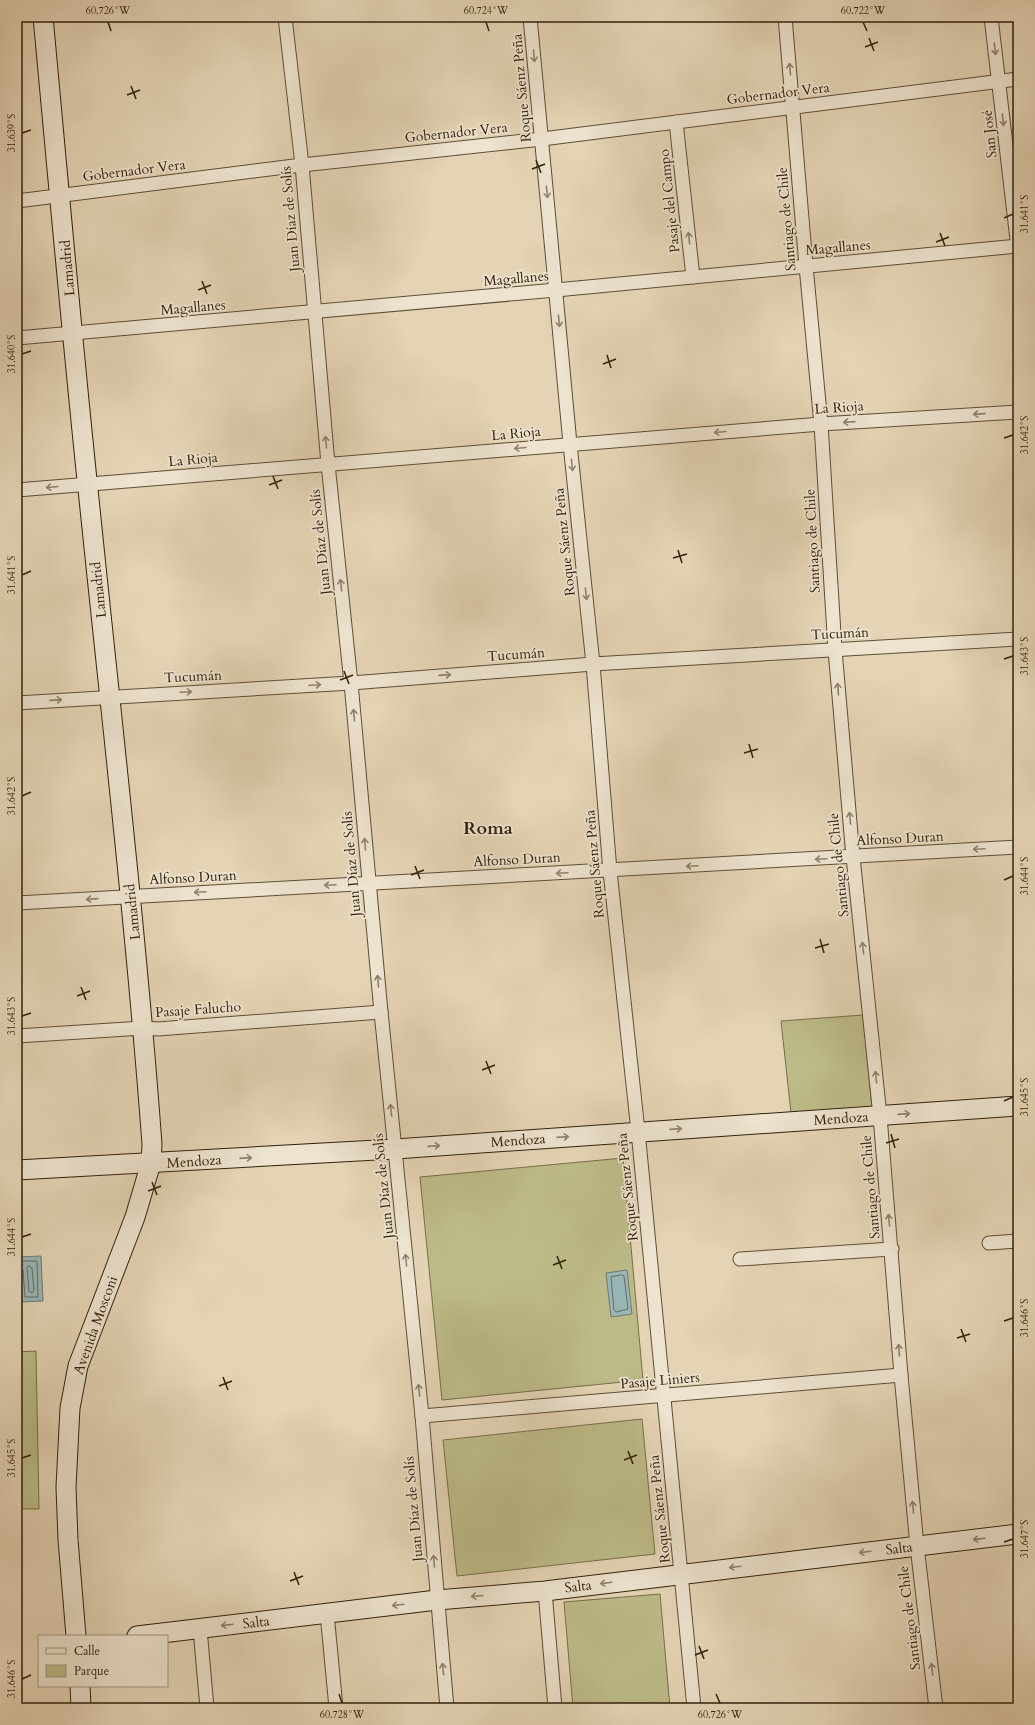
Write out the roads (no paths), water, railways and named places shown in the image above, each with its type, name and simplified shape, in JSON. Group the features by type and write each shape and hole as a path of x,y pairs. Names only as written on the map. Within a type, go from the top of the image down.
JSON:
{"street":[{"name":"Lamadrid","path":"43,17 87,484 131,896 152,1144 151,1164"},
{"name":"Juan Díaz de Solís","path":"285,17 302,166 328,464 351,683 381,1012 422,1416 447,1708"},
{"name":"Roque Sáenz Peña","path":"530,17 570,444 593,664 610,870 638,1132 694,1708"},
{"name":"Santiago de Chile","path":"785,17 821,424 835,650 853,857 880,1116 892,1249 901,1375 917,1546 936,1708"},
{"name":"San José","path":"991,17 1018,247"},
{"name":"Gobernador Vera","path":"17,201 302,166 542,139 1018,78"},
{"name":"Pasaje del Campo","path":"676,122 693,277"},
{"name":"Magallanes","path":"17,338 1018,247"},
{"name":"La Rioja","path":"17,490 821,424 1018,412"},
{"name":"Tucumán","path":"17,702 351,683 593,664 1018,639"},
{"name":"Alfonso Duran","path":"17,903 1018,847"},
{"name":"Pasaje Falucho","path":"17,1036 143,1028 166,1028 381,1012"},
{"name":"Mendoza","path":"17,1170 151,1164 395,1149 1018,1106"},
{"name":"Avenida Mosconi","path":"76,1635 68,1540 66,1487 70,1408 78,1366 134,1217 151,1164"},
{"path":"989,1244 1018,1241"},
{"path":"740,1259 892,1249"},
{"name":"Pasaje Liniers","path":"422,1416 901,1375"},
{"name":"Salta","path":"146,1635 437,1600 545,1590 1018,1534"},
{"path":"545,1590 555,1708"},
{"path":"327,1613 336,1708"},
{"path":"200,1629 207,1708"},
{"path":"80,1687 81,1708"}],"water":[{"path":"41,1256 43,1301 21,1302 18,1257"},
{"path":"627,1270 632,1314 611,1317 606,1273"}],"district":[{"name":"Roma","path":"488,828"}]}
